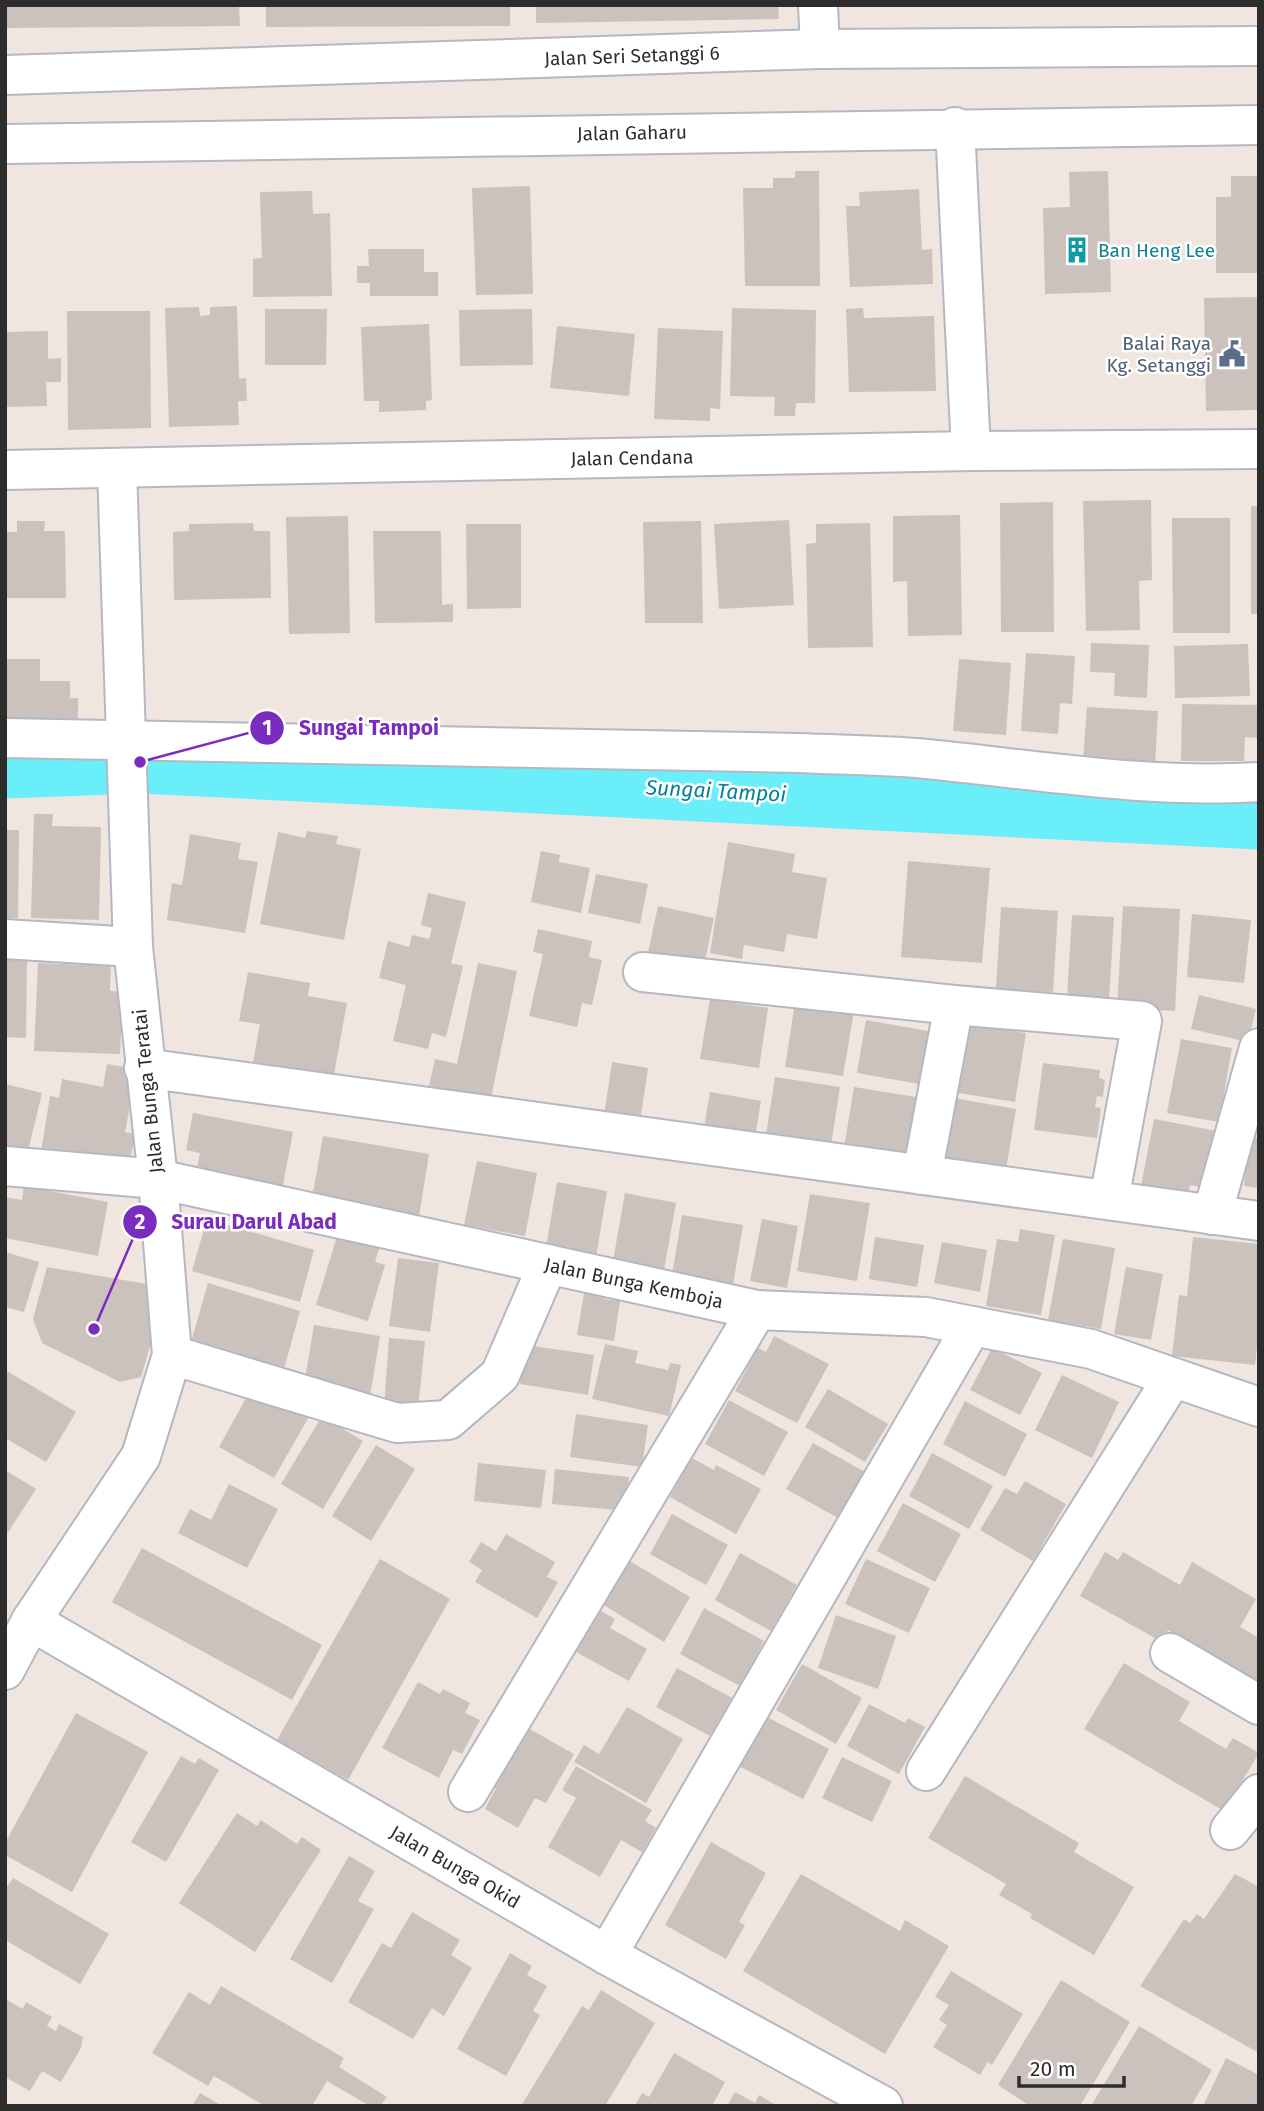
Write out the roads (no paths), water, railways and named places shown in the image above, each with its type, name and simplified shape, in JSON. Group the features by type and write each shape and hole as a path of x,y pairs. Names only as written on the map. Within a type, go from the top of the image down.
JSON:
{"street":[{"path":"818,5 820,49"},
{"name":"Jalan Seri Setanggi 6","path":"5,75 820,49 1259,46"},
{"name":"Jalan Gaharu","path":"5,144 955,127 1259,125"},
{"path":"955,127 971,451"},
{"name":"Jalan Cendana","path":"5,470 971,451 1259,449"},
{"name":"Jalan Bunga Teratai","path":"5,1670 31,1621 141,1456 172,1355 158,1180 133,947 117,468"},
{"path":"5,738 798,753 924,759 1098,779 1219,784 1259,782"},
{"path":"5,939 133,947"},
{"path":"643,972 954,1005 1142,1021 1109,1200"},
{"path":"922,1175 954,1005"},
{"path":"1212,1215 1259,1048"},
{"path":"144,1068 1259,1221"},
{"name":"Jalan Bunga Kemboja","path":"5,1166 158,1180 757,1310 926,1317 1091,1349 1259,1407"},
{"path":"172,1355 397,1423 448,1420 500,1375 548,1264"},
{"path":"468,1792 757,1310"},
{"path":"607,1955 972,1326"},
{"path":"926,1771 1172,1379"},
{"name":"Jalan Bunga Okid","path":"31,1621 607,1955 883,2106"},
{"path":"1170,1653 1259,1705"},
{"path":"1230,1830 1259,1794"}],"waterway":[{"name":"Sungai Tampoi","path":"5,767 140,762 1259,818"}],"place":[{"name":"Ban Heng Lee","path":"1077,250"},
{"name":"Balai Raya Kg. Setanggi","path":"1232,354"},
{"name":"Sungai Tampoi","path":"140,762"},
{"name":"Surau Darul Abad","path":"94,1329"}]}
